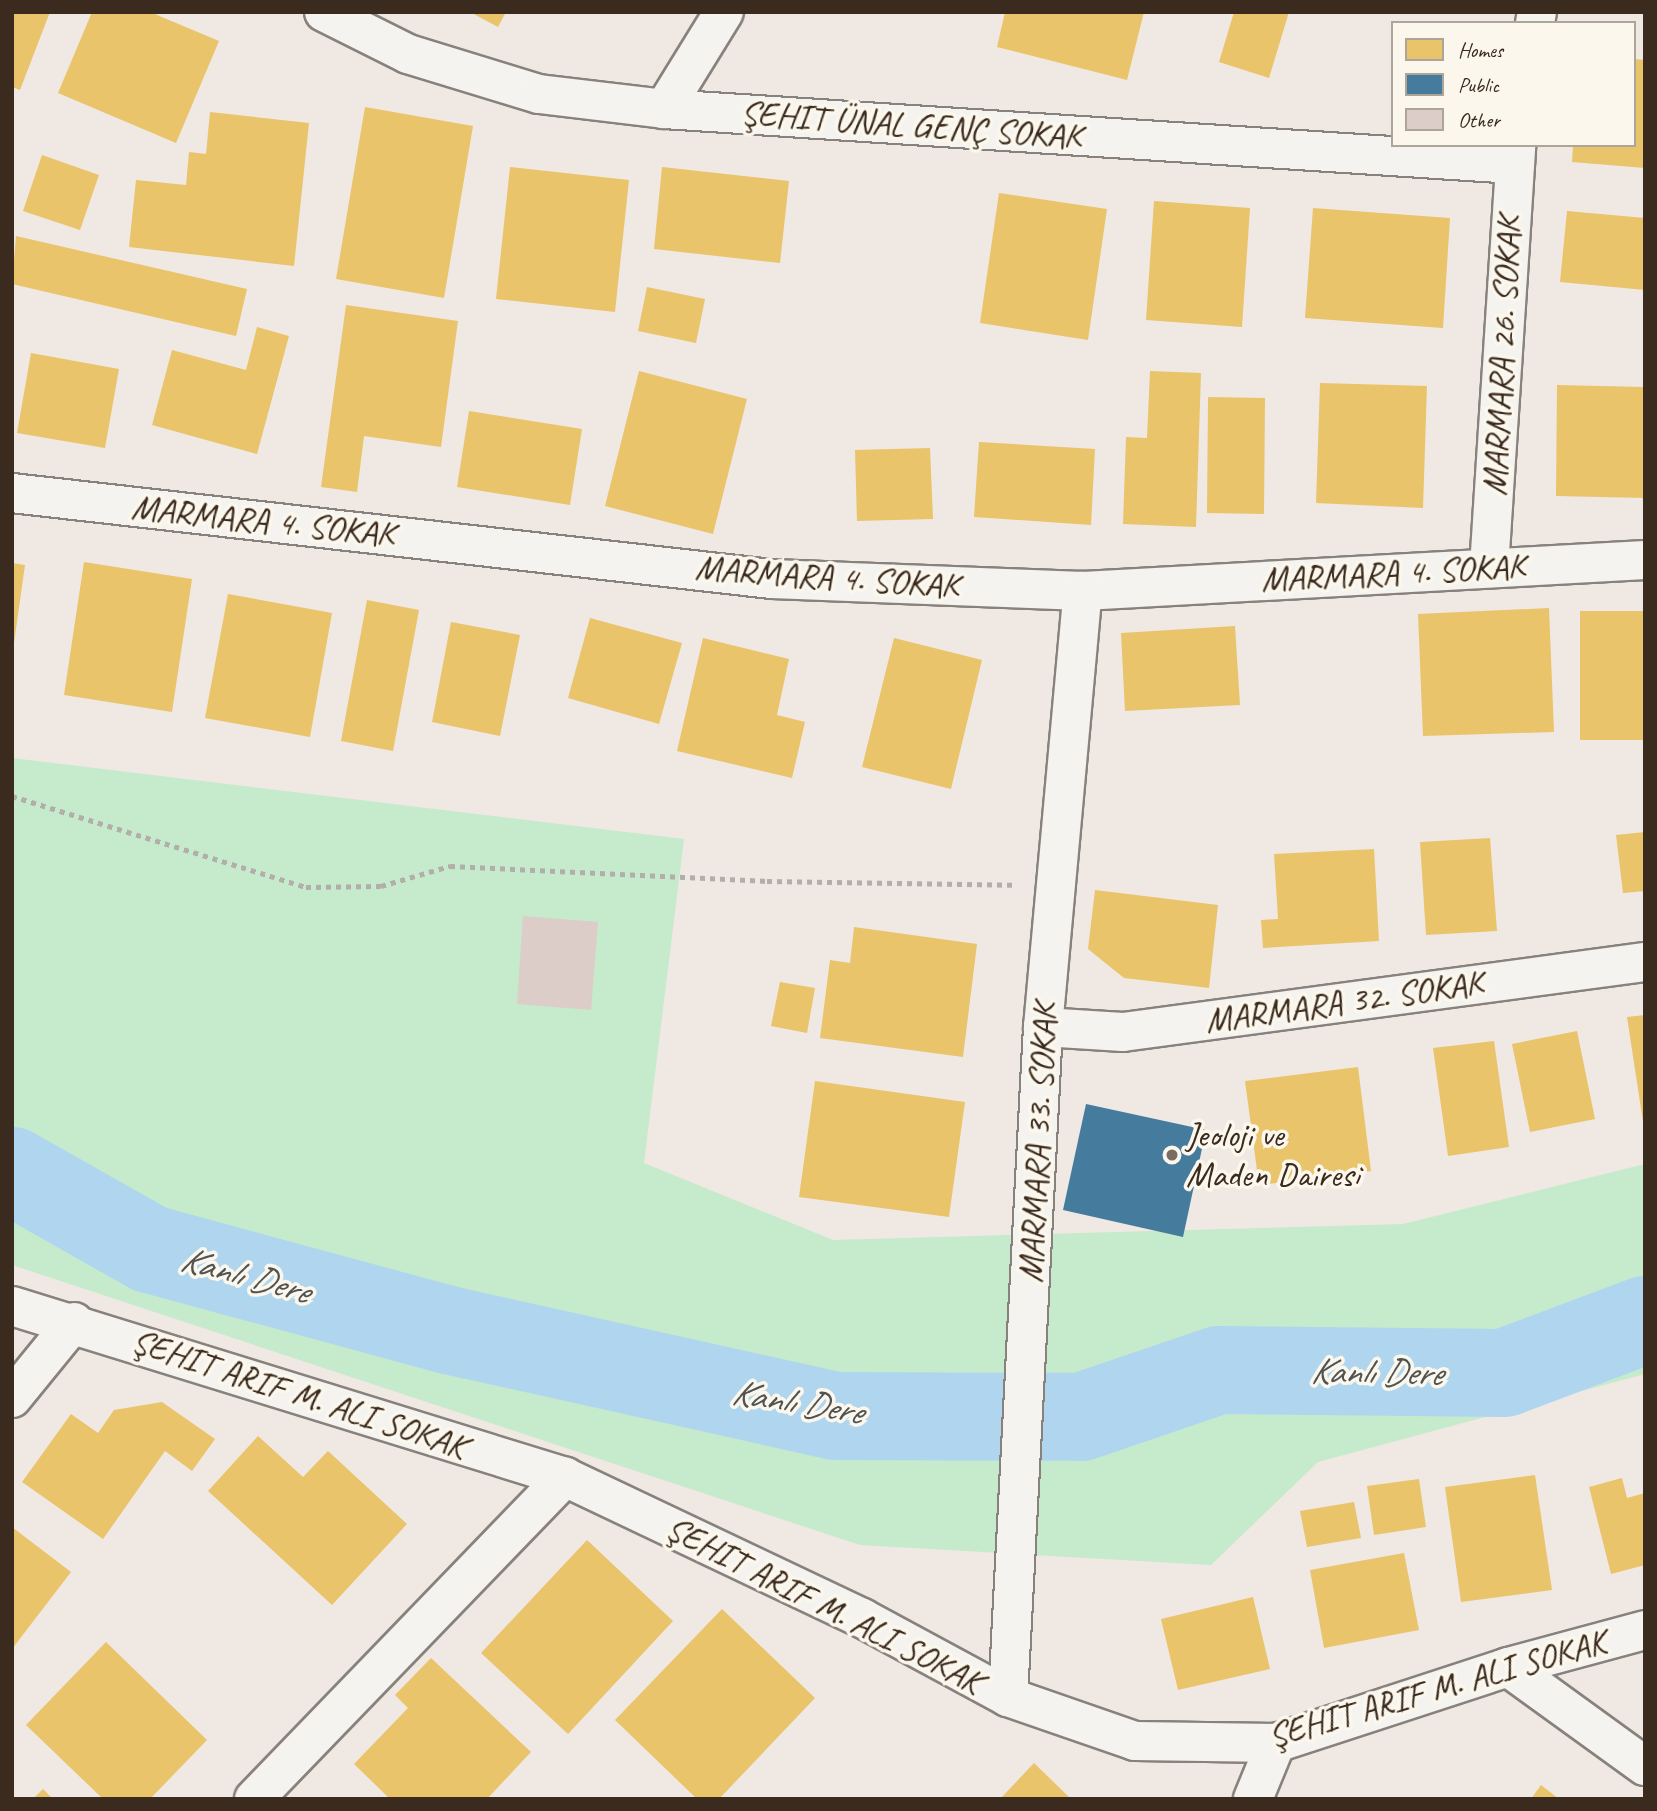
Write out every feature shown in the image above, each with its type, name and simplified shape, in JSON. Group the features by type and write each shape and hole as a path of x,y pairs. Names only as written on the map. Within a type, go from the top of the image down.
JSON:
{"street":[{"name":"ŞEHIT ÜNAL GENÇ SOKAK","path":"324,12 408,54 539,94 664,108 1515,155"},
{"path":"664,108 724,12"},
{"name":"MARMARA 26. SOKAK","path":"1489,568 1515,155"},
{"name":"MARMARA 4. SOKAK","path":"12,493 772,579 1083,591 1645,560"},
{"name":"MARMARA 33. SOKAK","path":"1008,1697 1015,1511 1043,1027 1059,886 1083,591"},
{"name":"MARMARA 32. SOKAK","path":"1043,1027 1123,1032 1645,962"},
{"name":"ŞEHIT ARIF M. ALI SOKAK","path":"12,1306 74,1322 565,1478 862,1618 1008,1697 1135,1741 1276,1743 1508,1667 1645,1630"},
{"path":"12,1398 74,1322"},
{"path":"254,1799 565,1478"},
{"path":"1508,1667 1645,1766"},
{"path":"1253,1799 1276,1743"}],"path":[{"path":"12,796 306,887 381,886 450,866 767,881 1059,886"}],"green space":[{"path":"12,758 684,839 644,1163 833,1240 1403,1224 1645,1164 1645,1374 1318,1462 1211,1565 860,1545 12,1265"}],"building: Homes":[{"path":"12,12 50,12 20,90 12,87"},
{"path":"92,12 150,12 219,41 176,143 58,93"},
{"path":"470,12 506,12 498,27"},
{"path":"1005,12 1144,12 1127,80 997,47"},
{"path":"1234,12 1289,12 1269,78 1219,62"},
{"path":"1636,59 1645,60 1645,168 1572,162 1573,147 1636,147"},
{"path":"365,107 473,126 444,298 336,279"},
{"path":"210,112 309,123 294,266 129,247 136,180 186,185 189,152 206,154"},
{"path":"42,155 99,175 80,230 23,211"},
{"path":"510,167 629,180 615,312 496,299"},
{"path":"662,167 789,181 780,263 654,249"},
{"path":"999,193 1107,209 1088,340 980,323"},
{"path":"1154,201 1250,208 1242,327 1146,320"},
{"path":"1313,208 1450,218 1443,328 1305,318"},
{"path":"1567,211 1645,218 1645,290 1560,282"},
{"path":"16,236 247,289 236,336 12,284"},
{"path":"647,287 705,299 696,343 638,331"},
{"path":"346,305 458,321 441,447 364,436 357,492 321,487"},
{"path":"257,327 289,336 257,454 152,425 172,350 246,370"},
{"path":"31,353 119,369 105,448 17,433"},
{"path":"639,371 747,399 713,534 605,506"},
{"path":"1150,371 1201,373 1196,527 1123,524 1126,437 1147,438"},
{"path":"1320,383 1427,386 1423,508 1316,503"},
{"path":"1557,385 1645,387 1645,498 1556,496"},
{"path":"1208,397 1265,398 1264,514 1207,513"},
{"path":"469,411 582,429 570,505 457,487"},
{"path":"979,442 1095,449 1091,525 974,517"},
{"path":"930,448 933,519 857,521 855,450"},
{"path":"84,562 192,579 172,712 64,695"},
{"path":"12,563 25,565 14,643 12,643"},
{"path":"228,594 332,613 310,737 205,718"},
{"path":"367,600 419,610 393,751 341,741"},
{"path":"1549,608 1554,732 1423,736 1418,614"},
{"path":"1580,611 1645,611 1645,740 1580,740"},
{"path":"590,618 682,643 659,724 568,698"},
{"path":"451,622 520,635 500,736 432,722"},
{"path":"1235,626 1240,705 1125,711 1121,633"},
{"path":"703,638 789,659 777,715 805,722 792,778 677,751"},
{"path":"894,638 982,660 951,789 862,767"},
{"path":"1645,832 1645,891 1623,893 1616,835"},
{"path":"1490,838 1497,931 1426,935 1420,842"},
{"path":"1374,849 1379,941 1263,948 1261,920 1278,919 1274,854"},
{"path":"1095,890 1218,905 1209,988 1124,978 1088,949"},
{"path":"854,927 977,944 963,1057 820,1038 830,960 850,963"},
{"path":"780,982 815,988 807,1033 771,1026"},
{"path":"1645,1015 1645,1122 1643,1122 1627,1017"},
{"path":"1577,1031 1595,1119 1530,1132 1512,1044"},
{"path":"1494,1041 1509,1147 1448,1156 1433,1048"},
{"path":"1358,1067 1371,1171 1259,1185 1245,1081"},
{"path":"815,1081 965,1102 949,1217 799,1197"},
{"path":"162,1402 215,1439 192,1471 165,1451 103,1539 22,1482 71,1414 98,1433 114,1410"},
{"path":"258,1436 303,1477 328,1451 407,1524 332,1605 208,1491"},
{"path":"1535,1475 1552,1590 1461,1602 1445,1487"},
{"path":"1622,1478 1627,1498 1645,1493 1645,1565 1611,1574 1589,1487"},
{"path":"1419,1479 1426,1527 1374,1535 1367,1486"},
{"path":"1354,1502 1361,1538 1307,1547 1300,1511"},
{"path":"12,1527 71,1572 12,1649"},
{"path":"587,1540 673,1621 568,1734 481,1653"},
{"path":"1404,1553 1419,1630 1324,1648 1310,1570"},
{"path":"1253,1597 1270,1669 1178,1690 1161,1619"},
{"path":"722,1609 815,1698 719,1799 697,1799 615,1720"},
{"path":"106,1642 207,1740 150,1799 103,1799 26,1725"},
{"path":"431,1658 531,1752 487,1799 390,1799 354,1764 408,1708 395,1695"},
{"path":"1034,1763 1071,1799 1000,1799"},
{"path":"1541,1785 1559,1799 1531,1799"},
{"path":"43,1789 53,1799 33,1799"}],"building: Public":[{"path":"1086,1104 1206,1130 1183,1237 1063,1210"}],"building: Other":[{"path":"523,916 598,922 591,1010 517,1004"}],"waterway":[{"name":"Kanlı Dere","path":"12,1171 150,1249 448,1330 836,1416 1081,1417 1219,1370 1504,1373 1645,1320"}],"place":[{"name":"Jeoloji ve Maden Dairesi","path":"1172,1155"}]}
